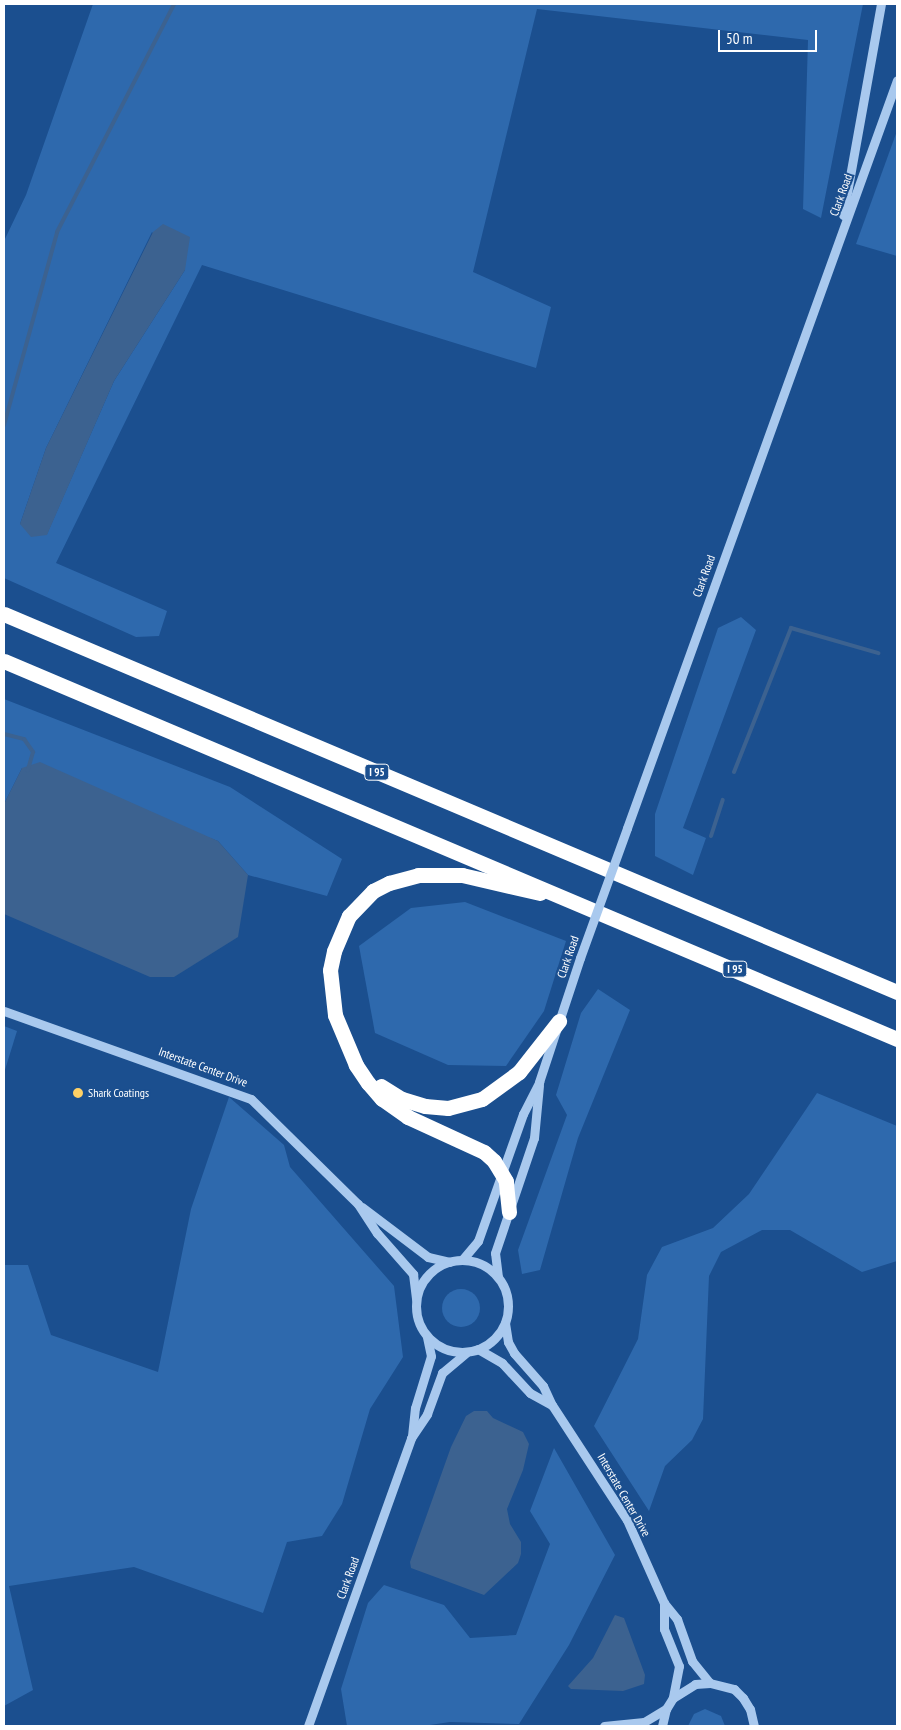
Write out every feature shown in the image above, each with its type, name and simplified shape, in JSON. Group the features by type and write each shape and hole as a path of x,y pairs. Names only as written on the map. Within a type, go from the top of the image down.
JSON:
{"highway":[{"name":"I 95","path":"4,614 897,992"},
{"name":"I 95","path":"4,662 572,899 897,1039"},
{"path":"509,1212 502,1173 484,1152 425,1127 382,1098 356,1065 335,1015 330,992 330,970 349,916 373,892 403,878 438,874 484,879 572,899"},
{"path":"356,1065 402,1099 433,1107 469,1104 496,1092 520,1072 559,1020"}],"street":[{"path":"839,237 881,4"},
{"name":"Clark Road","path":"462,1260 478,1241 523,1114 539,1082 580,958 897,80"},
{"name":"Interstate Center Drive","path":"4,1011 250,1098 358,1204 428,1257 449,1262"},
{"name":"Clark Road","path":"498,1276 495,1253 534,1138 539,1082"},
{"name":"Interstate Center Drive","path":"358,1204 377,1233 413,1274 416,1299"},
{"path":"462,1260 488,1268 498,1276 508,1299 505,1323 490,1343 478,1350 466,1352 438,1346 427,1337 416,1313 416,1299 427,1276 449,1262 462,1260"},
{"name":"Interstate Center Drive","path":"505,1323 508,1342 514,1353 543,1386 552,1405 627,1520 664,1603 677,1619 692,1661 710,1682"},
{"name":"Clark Road","path":"308,1726 411,1438 414,1408 431,1356 427,1337"},
{"name":"Interstate Center Drive","path":"478,1350 502,1363 530,1394 552,1405"},
{"name":"Clark Road","path":"411,1438 427,1414 442,1373 466,1352"},
{"name":"Interstate Center Drive","path":"664,1603 664,1628 679,1666 673,1698"},
{"path":"662,1726 666,1709 673,1698 695,1684 710,1682 734,1689 743,1698 750,1709 754,1726"},
{"path":"604,1726 644,1722 666,1709"}],"shaded area":[{"path":"93,4 863,4 821,218 803,209 808,40 537,9 473,272 551,307 536,368 202,265 56,563 167,611 159,636 136,637 4,578 4,241 26,195","holes":["152,232 185,270 114,381 47,534 20,524 46,448"]},
{"path":"897,131 897,256 856,244"},
{"path":"163,224 190,237 185,270 114,381 47,535 31,537 20,524 46,448 153,232"},
{"path":"741,617 756,630 683,828 706,838 693,875 655,856 655,814 718,628"},
{"path":"4,699 230,787 342,859 327,896 248,875 218,841 22,768 4,804"},
{"path":"40,762 218,841 248,875 238,937 174,977 150,977 4,914 4,804 22,768"},
{"path":"465,902 566,941 544,1011 506,1066 448,1065 375,1033 359,946 411,908"},
{"path":"598,989 630,1010 578,1138 540,1270 522,1274 518,1250 567,1115 556,1095 581,1013"},
{"path":"4,1026 17,1031 4,1073"},
{"path":"817,1093 897,1126 897,1261 862,1272 790,1230 762,1230 721,1252 709,1276 703,1419 692,1440 665,1466 649,1511 594,1426 638,1339 647,1275 662,1247 713,1228 749,1194"},
{"path":"229,1097 284,1145 290,1167 394,1286 403,1357 370,1409 342,1504 322,1536 287,1542 263,1613 134,1567 9,1586 33,1690 4,1706 4,1265 28,1265 51,1335 158,1372 191,1209"},
{"path":"461,1289 474,1295 480,1308 474,1321 461,1327 448,1321 442,1308 448,1295"},
{"path":"474,1411 487,1411 493,1418 523,1432 529,1444 523,1470 507,1509 510,1524 521,1542 521,1554 518,1563 484,1595 411,1568 410,1562 451,1447 466,1416"},
{"path":"554,1448 615,1555 569,1645 519,1724 450,1722 423,1726 347,1726 341,1689 368,1603 384,1585 444,1605 470,1638 516,1635 550,1544 530,1511"},
{"path":"615,1615 624,1618 645,1675 644,1684 623,1691 571,1689 568,1686 593,1658"},
{"path":"705,1709 721,1716 725,1726 688,1726 694,1714"}],"waterway":[{"path":"4,425 57,232 174,4"},
{"path":"734,772 791,628 878,653"},
{"path":"4,734 24,739 33,752 28,770"},
{"path":"711,836 723,800"}],"place":[{"name":"Shark Coatings","path":"78,1093"}]}
